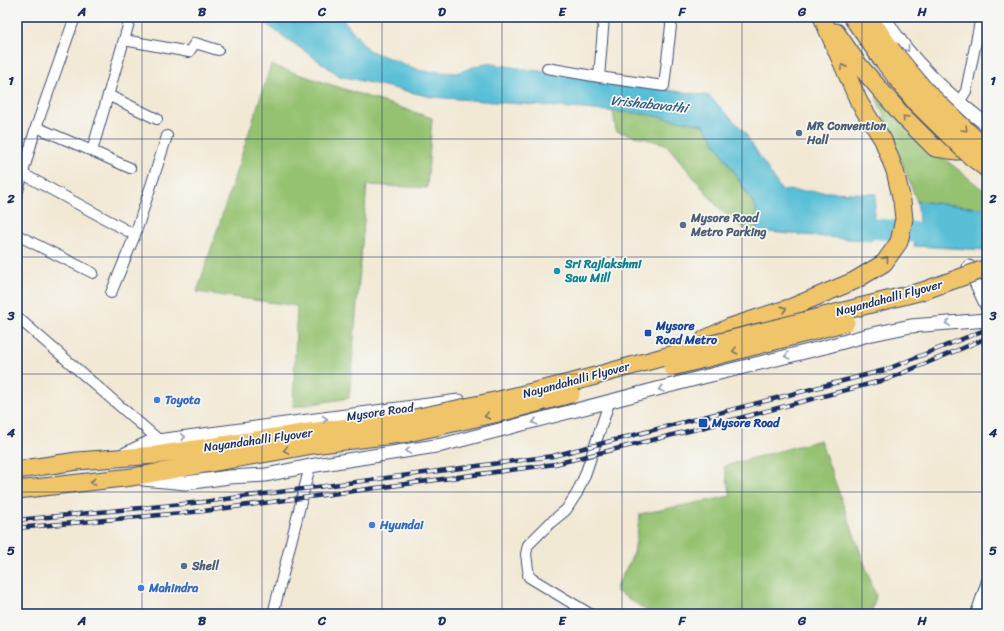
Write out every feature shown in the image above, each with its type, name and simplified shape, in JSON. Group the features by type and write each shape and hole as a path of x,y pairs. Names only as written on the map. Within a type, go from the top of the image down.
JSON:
{"highway":[{"path":"705,339 730,327 792,307 854,280 884,263 899,242 904,218 902,201 895,171 883,140 859,102 834,48 822,17"},
{"path":"826,17 858,64 903,116 935,148 957,151 980,148 987,150"},
{"path":"852,17 885,53 987,150"},
{"path":"869,17 885,53 916,103 970,156 987,169"},
{"name":"Nayandahalli Flyover","path":"158,447 310,432 407,427 498,400 577,381 696,348 923,291 987,268"},
{"name":"Nayandahalli Flyover","path":"132,477 407,427 503,412 810,332 926,298 987,277"},
{"name":"Mysore Road","path":"17,470 120,457 158,447"},
{"path":"17,490 132,477"}],"street":[{"path":"17,194 36,127 75,17"},
{"path":"599,77 604,17"},
{"path":"547,68 664,86 672,17"},
{"path":"884,17 910,52 942,88 987,125"},
{"path":"926,140 959,103 966,91 981,17"},
{"path":"92,151 130,19"},
{"path":"124,40 189,52 195,43 218,50"},
{"path":"108,95 157,120"},
{"path":"36,127 130,168"},
{"path":"111,293 135,235 167,136"},
{"path":"23,174 135,235"},
{"path":"17,235 93,273"},
{"name":"Mysore Road","path":"158,447 471,399 644,356 705,339 786,322 911,286 987,260"},
{"path":"969,267 987,306"},
{"path":"17,317 158,447"},
{"path":"132,477 186,483 229,477 266,475 310,466 442,445 868,335 910,326 987,320"},
{"path":"590,614 528,576 526,554 528,545 550,523 566,510 577,493 588,466 609,402"},
{"path":"274,614 310,466"},
{"path":"976,614 987,581"}],"green space":[{"path":"271,65 432,118 427,188 367,185 349,398 293,407 297,306 197,292"},
{"path":"876,97 920,139 987,193 987,209 917,201"},
{"path":"613,111 645,114 704,125 756,208 757,231 746,229 733,222 719,208 666,144 616,131"},
{"path":"820,440 876,596 871,614 652,614 615,590 634,553 640,514 731,496 724,466"}],"water":[{"path":"256,17 341,17 368,50 422,71 457,73 485,63 709,96 743,130 781,190 876,194 871,241 757,231 756,207 704,125 645,114 432,97 340,76"},
{"path":"917,201 987,209 987,250 914,246 918,224"}],"waterway":[{"name":"Vrishabavathi","path":"844,226 977,238 987,233"}],"railway":[{"path":"17,520 203,502 553,456 885,370 987,329"},
{"path":"17,528 204,511 555,464 721,423 888,379 987,338"}],"place":[{"name":"MR Convention Hall","path":"799,133"},
{"name":"Mysore Road Metro Parking","path":"683,225"},
{"name":"Sri Rajlakshmi Saw Mill","path":"557,271"},
{"name":"Mysore Road Metro","path":"648,333"},
{"name":"Toyota","path":"157,400"},
{"name":"Mysore Road","path":"703,423"},
{"name":"Hyundai","path":"372,525"},
{"name":"Shell","path":"184,566"},
{"name":"Mahindra","path":"141,588"}]}
